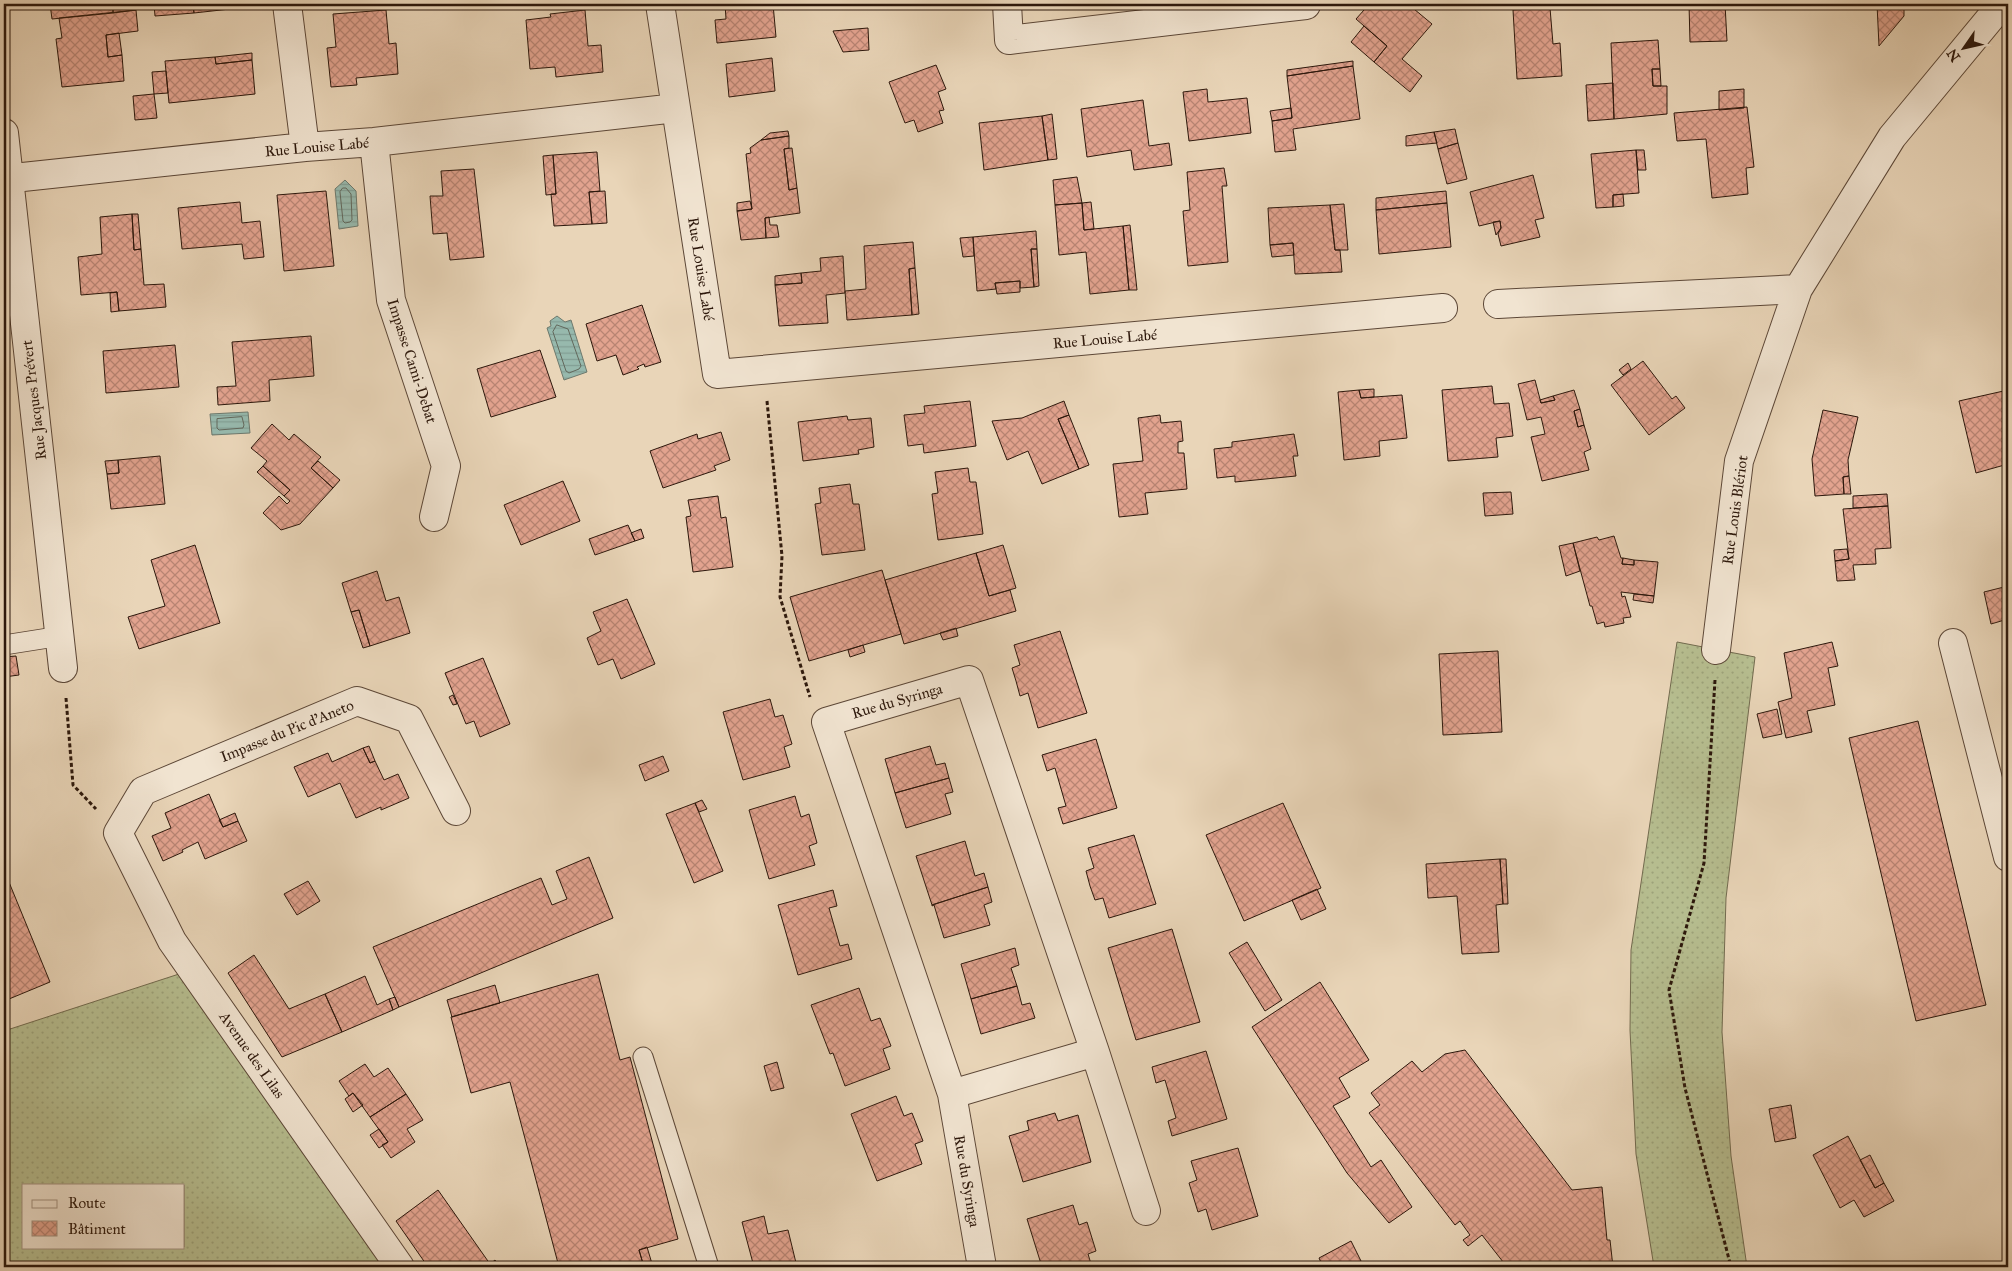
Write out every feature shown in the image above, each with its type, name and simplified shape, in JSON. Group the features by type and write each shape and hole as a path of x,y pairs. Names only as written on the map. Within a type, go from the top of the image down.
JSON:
{"street":[{"path":"287,4 304,147"},
{"path":"660,4 676,108"},
{"path":"1007,4 1009,40 1306,6 1306,4"},
{"name":"Rue Louis Blériot","path":"1716,650 1739,461 1798,289 1892,137 2002,4"},
{"name":"Rue Louise Labé","path":"6,178 304,147 374,142 676,108 717,374 1443,308"},
{"name":"Rue Jacques Prévert","path":"4,133 6,178 61,636 63,668"},
{"name":"Impasse Cami-Debat","path":"374,142 390,300 446,466 434,517"},
{"path":"1498,304 1798,289"},
{"path":"1953,643 2008,857"},
{"name":"Rue du Syringa","path":"982,1267 952,1094 826,722 969,680 1146,1211"},
{"name":"Impasse du Pic d'Aneto","path":"118,834 143,791 357,701 409,719 456,811"},
{"name":"Avenue des Lilas","path":"118,834 172,941 400,1267"},
{"path":"952,1094 1094,1052"}],"lane":[{"path":"4,645 61,636"},
{"path":"643,1057 709,1267"}],"path":[{"path":"764,369 782,556 780,597 814,709 826,722"},
{"path":"1716,650 1704,863 1670,990 1685,1088 1731,1267"},
{"path":"63,668 72,785 118,834"}],"green space":[{"path":"1677,642 1755,657 1726,898 1722,1032 1731,1156 1747,1267 1654,1267 1636,1154 1630,1030 1631,950"},
{"path":"179,974 383,1267 4,1267 4,1031"}],"water":[{"path":"345,180 356,191 358,226 339,229 335,189"},
{"path":"557,316 565,322 571,320 587,372 564,380 547,328 551,326 550,321"},
{"path":"248,412 250,433 212,435 210,414"}],"building":[{"path":"50,4 113,4 113,13 52,19"},
{"path":"113,4 135,4 136,10 113,13"},
{"path":"154,4 207,4 193,5 194,13 155,16"},
{"path":"230,4 230,9 194,13 193,5"},
{"path":"725,4 773,4 776,37 717,43 715,20 726,19"},
{"path":"1356,4 1408,4 1432,24 1402,59 1422,76 1410,92 1374,62 1387,46 1356,19 1364,10"},
{"path":"1689,4 1725,4 1727,41 1690,42"},
{"path":"1877,4 1904,4 1904,16 1879,46"},
{"path":"1550,8 1553,44 1560,43 1562,76 1517,79 1513,10"},
{"path":"136,10 138,31 106,35 108,57 122,55 124,81 62,87 56,39 62,38 59,18"},
{"path":"386,10 389,44 396,43 398,74 356,78 357,85 331,87 327,48 336,47 333,14"},
{"path":"585,10 588,46 601,45 603,72 556,77 555,67 530,69 526,20 551,17 550,14"},
{"path":"1364,26 1387,46 1374,62 1351,42"},
{"path":"868,28 869,50 843,52 833,31"},
{"path":"119,33 122,55 108,57 106,35"},
{"path":"1658,40 1660,69 1652,69 1653,86 1667,86 1667,114 1614,119 1611,43"},
{"path":"252,53 252,60 216,64 215,57"},
{"path":"215,57 216,64 252,60 255,94 169,103 165,61"},
{"path":"772,58 775,91 729,97 726,64"},
{"path":"1353,61 1353,66 1287,76 1287,70"},
{"path":"936,65 946,89 938,92 944,110 939,111 943,123 918,132 914,120 905,123 889,82"},
{"path":"1353,66 1360,119 1293,129 1296,150 1275,152 1272,121 1292,118 1287,76"},
{"path":"1652,69 1660,69 1661,86 1653,86"},
{"path":"166,71 168,93 154,94 152,72"},
{"path":"1613,83 1614,119 1588,121 1586,85"},
{"path":"1207,89 1208,102 1247,98 1251,133 1189,141 1183,92"},
{"path":"1744,89 1744,108 1719,110 1719,91"},
{"path":"154,94 157,118 135,120 133,96"},
{"path":"1143,100 1149,146 1169,143 1172,165 1134,170 1131,150 1087,157 1081,109"},
{"path":"1747,107 1754,167 1746,168 1748,194 1712,198 1706,139 1677,141 1674,113"},
{"path":"1291,108 1292,118 1272,121 1270,111"},
{"path":"1052,114 1057,159 1048,160 1042,116"},
{"path":"1042,116 1048,160 984,170 979,123"},
{"path":"1455,129 1458,143 1438,149 1434,132"},
{"path":"788,131 789,136 761,140 770,133"},
{"path":"1434,132 1437,143 1406,146 1406,136"},
{"path":"789,136 789,148 784,149 789,190 797,188 800,213 765,218 766,238 741,240 737,211 752,209 746,154 751,153 750,148 761,140"},
{"path":"1458,143 1467,179 1447,184 1438,149"},
{"path":"792,148 797,188 789,190 784,149"},
{"path":"1636,150 1644,150 1646,170 1638,170"},
{"path":"1636,150 1639,193 1613,195 1613,207 1596,208 1591,154"},
{"path":"597,152 600,191 589,192 592,224 554,226 551,194 556,194 553,155"},
{"path":"553,155 556,194 546,195 543,156"},
{"path":"1224,168 1227,186 1222,186 1228,262 1188,266 1183,211 1190,210 1187,172"},
{"path":"474,169 484,257 450,260 447,233 433,234 430,196 443,196 441,171"},
{"path":"1533,175 1544,218 1535,220 1540,237 1501,246 1498,234 1501,228 1500,221 1479,226 1470,192"},
{"path":"1077,177 1082,203 1055,205 1053,180"},
{"path":"326,191 334,266 284,271 277,195"},
{"path":"605,191 607,223 592,224 589,192"},
{"path":"1446,191 1447,203 1376,210 1376,198"},
{"path":"1623,194 1624,206 1613,207 1613,195"},
{"path":"750,201 752,209 737,211 737,203"},
{"path":"240,202 242,223 260,221 264,257 244,259 242,244 182,249 178,208"},
{"path":"1091,202 1094,229 1084,230 1082,203"},
{"path":"1082,203 1084,230 1123,226 1129,290 1090,294 1086,252 1059,255 1055,205"},
{"path":"1447,203 1451,247 1379,254 1376,210"},
{"path":"1344,204 1348,250 1335,250 1330,205"},
{"path":"1330,205 1335,250 1340,250 1342,272 1295,274 1293,243 1270,245 1268,208"},
{"path":"132,214 134,250 141,249 144,285 164,284 166,307 119,311 117,292 81,295 78,257 102,254 100,217"},
{"path":"132,214 138,214 141,249 134,250"},
{"path":"769,217 770,225 777,225 779,237 766,238 765,218"},
{"path":"1500,221 1501,228 1496,235 1493,222"},
{"path":"1130,225 1137,290 1129,290 1123,226"},
{"path":"1036,231 1037,249 1031,249 1034,287 1020,288 1020,281 995,283 996,289 977,291 973,237"},
{"path":"973,237 974,256 963,257 960,238"},
{"path":"913,242 915,268 909,269 912,315 847,320 845,291 866,289 864,246"},
{"path":"1293,243 1294,255 1272,257 1270,245"},
{"path":"1031,249 1037,249 1039,286 1034,287"},
{"path":"843,256 845,293 826,295 828,323 779,326 775,285 802,283 801,273 821,271 820,258"},
{"path":"915,268 919,314 912,315 909,269"},
{"path":"801,273 802,283 775,285 775,276"},
{"path":"1020,281 1020,292 997,294 995,283"},
{"path":"117,292 119,311 111,312 110,293"},
{"path":"642,305 661,362 645,367 644,364 637,367 639,369 623,375 616,355 597,361 586,324"},
{"path":"311,336 314,376 269,380 270,401 218,405 217,387 236,386 232,342"},
{"path":"175,345 179,387 106,393 103,351"},
{"path":"540,350 556,397 491,417 477,369"},
{"path":"1643,361 1672,399 1676,396 1685,408 1649,435 1611,385"},
{"path":"1628,363 1631,369 1623,375 1619,370"},
{"path":"1535,380 1541,403 1555,400 1553,396 1574,390 1580,409 1574,411 1578,427 1584,425 1591,449 1584,452 1589,470 1542,481 1531,437 1545,434 1541,417 1527,420 1518,384"},
{"path":"1492,386 1494,404 1509,403 1513,436 1496,438 1498,457 1448,461 1442,390"},
{"path":"1374,389 1374,397 1361,398 1359,390"},
{"path":"1359,390 1361,398 1402,395 1407,438 1379,441 1380,456 1344,460 1338,392"},
{"path":"2008,390 2008,464 1976,473 1959,401"},
{"path":"1553,396 1555,400 1541,403 1540,400"},
{"path":"970,401 976,446 924,453 923,444 908,446 904,415 925,413 924,406"},
{"path":"1064,401 1069,415 1058,419 1079,469 1042,484 1028,451 1007,460 992,421 1022,418"},
{"path":"1580,409 1584,425 1578,427 1574,411"},
{"path":"1823,410 1858,417 1848,460 1849,476 1843,477 1844,494 1815,496 1812,459"},
{"path":"1069,415 1089,465 1079,469 1058,419"},
{"path":"1160,415 1161,423 1181,421 1183,441 1178,442 1178,453 1184,453 1187,489 1145,493 1148,514 1119,517 1113,464 1143,461 1138,418"},
{"path":"847,416 848,420 871,418 874,447 858,450 859,454 803,461 798,422"},
{"path":"272,424 289,440 294,434 321,457 311,468 333,488 300,524 281,530 263,513 279,496 287,504 290,501 284,496 290,490 263,466 267,461 251,448"},
{"path":"721,432 730,460 714,466 716,470 663,488 650,451 697,434 698,439"},
{"path":"1294,434 1298,456 1293,456 1296,476 1235,482 1235,476 1217,478 1214,449 1232,447 1232,442"},
{"path":"160,456 165,504 111,509 107,474 119,473 118,460"},
{"path":"118,460 119,473 107,474 105,461"},
{"path":"318,461 340,480 333,488 311,468"},
{"path":"263,466 290,490 284,496 257,472"},
{"path":"968,468 970,482 976,482 983,534 938,540 932,494 938,493 935,472"},
{"path":"1849,476 1851,494 1844,494 1843,477"},
{"path":"563,481 580,521 521,545 504,505"},
{"path":"850,484 853,504 859,504 865,550 822,555 815,504 821,503 819,488"},
{"path":"1511,492 1513,514 1485,516 1483,493"},
{"path":"1887,494 1888,506 1853,508 1853,496"},
{"path":"718,496 721,518 726,517 733,567 693,572 686,517 691,516 688,500"},
{"path":"1888,506 1891,548 1875,549 1876,564 1853,565 1855,580 1837,581 1835,561 1849,559 1843,509"},
{"path":"628,525 635,541 595,555 589,539"},
{"path":"641,529 644,538 635,541 631,533"},
{"path":"1614,536 1621,558 1623,558 1622,564 1634,565 1634,560 1658,562 1654,596 1621,592 1622,597 1625,596 1631,617 1623,618 1624,623 1605,627 1604,622 1597,624 1592,606 1590,606 1573,543 1597,537 1599,540"},
{"path":"1573,543 1580,571 1566,576 1559,546"},
{"path":"195,545 220,623 139,649 128,617 165,606 151,560"},
{"path":"1003,545 1016,588 989,596 976,553"},
{"path":"1847,549 1849,559 1835,561 1834,550"},
{"path":"976,553 989,596 1010,590 1016,611 904,644 885,580"},
{"path":"1623,558 1634,560 1634,565 1622,564"},
{"path":"882,570 901,634 809,661 790,597"},
{"path":"377,571 386,601 399,597 410,633 370,646 359,610 351,612 342,583"},
{"path":"2008,586 2008,619 1991,624 1984,592"},
{"path":"1634,594 1654,596 1653,603 1633,600"},
{"path":"627,599 655,664 621,679 613,659 598,665 587,638 601,631 593,612"},
{"path":"359,610 370,646 363,648 351,612"},
{"path":"956,628 958,636 943,640 940,633"},
{"path":"1060,631 1087,713 1038,728 1028,693 1020,696 1012,668 1020,665 1014,645"},
{"path":"1832,642 1838,666 1828,668 1835,705 1807,711 1812,732 1786,738 1778,702 1792,698 1784,653"},
{"path":"863,645 865,652 850,657 848,650"},
{"path":"1498,651 1502,732 1443,735 1439,654"},
{"path":"16,656 19,675 4,677 4,657"},
{"path":"483,658 510,724 480,737 474,721 466,724 445,673"},
{"path":"453,695 457,704 453,705 449,697"},
{"path":"770,699 775,717 783,715 792,744 784,747 790,767 743,780 723,712"},
{"path":"1777,709 1782,734 1763,738 1757,714"},
{"path":"1918,721 1986,1005 1916,1021 1849,738"},
{"path":"1096,739 1117,808 1063,824 1058,808 1066,806 1055,768 1047,771 1042,755"},
{"path":"369,746 375,761 370,763 363,748"},
{"path":"930,746 936,765 945,763 949,778 895,793 885,759"},
{"path":"363,748 370,763 375,761 384,780 398,774 409,798 356,818 340,783 308,797 294,767 328,753 332,762"},
{"path":"663,756 669,771 645,781 639,765"},
{"path":"949,778 953,792 945,794 951,814 906,828 895,793"},
{"path":"209,794 223,827 238,821 247,841 205,859 198,842 182,850 183,852 163,861 152,836 171,828 165,813"},
{"path":"795,796 801,817 809,814 817,843 809,846 815,865 769,879 749,810"},
{"path":"702,800 707,809 699,812 695,803"},
{"path":"695,803 723,871 694,883 666,814"},
{"path":"1283,803 1321,888 1244,921 1206,835"},
{"path":"235,813 238,821 223,827 219,820"},
{"path":"1134,835 1156,904 1109,918 1103,898 1095,900 1090,886 1086,871 1094,868 1088,848"},
{"path":"965,841 975,876 984,873 988,887 932,905 916,856"},
{"path":"589,857 613,918 399,1007 373,947 541,878 552,905 567,899 556,871"},
{"path":"1500,859 1503,904 1496,905 1499,952 1462,954 1457,896 1428,898 1426,864"},
{"path":"1500,859 1506,859 1508,904 1503,904"},
{"path":"4,870 50,982 9,999 4,985"},
{"path":"308,881 320,901 297,915 284,894"},
{"path":"988,887 992,902 984,905 990,925 944,938 934,905 932,905"},
{"path":"1317,889 1326,909 1301,920 1292,900"},
{"path":"833,890 837,906 829,908 840,946 848,944 852,959 798,975 778,905"},
{"path":"1172,929 1200,1022 1136,1040 1108,948"},
{"path":"1247,942 1282,1000 1265,1011 1229,953"},
{"path":"1015,948 1019,965 1011,968 1017,986 971,999 961,964"},
{"path":"254,955 289,1009 325,994 342,1032 282,1057 228,973"},
{"path":"598,974 620,1060 630,1057 678,1239 639,1250 644,1267 584,1267 583,1264 572,1267 559,1267 510,1082 471,1093 451,1017"},
{"path":"365,976 377,1005 389,999 393,1010 342,1032 325,994"},
{"path":"1320,982 1369,1060 1339,1078 1350,1097 1333,1106 1371,1167 1381,1160 1412,1207 1389,1223 1347,1173 1252,1027"},
{"path":"495,985 500,1003 452,1017 447,1000"},
{"path":"1017,986 1022,1005 1030,1003 1035,1018 981,1034 971,999"},
{"path":"859,988 871,1021 880,1018 891,1046 883,1049 890,1069 845,1086 833,1053 830,1054 811,1005"},
{"path":"395,997 399,1007 393,1010 389,999"},
{"path":"1465,1050 1572,1190 1602,1187 1607,1240 1610,1240 1613,1267 1507,1267 1482,1235 1468,1246 1463,1240 1470,1235 1460,1221 1455,1225 1369,1113 1380,1105 1371,1093 1412,1061 1422,1072 1445,1054"},
{"path":"1206,1051 1227,1119 1172,1136 1168,1121 1176,1118 1165,1080 1156,1083 1152,1067"},
{"path":"777,1062 784,1088 771,1091 764,1066"},
{"path":"365,1064 374,1077 388,1068 406,1094 370,1117 353,1093 349,1096 339,1081"},
{"path":"353,1093 363,1105 353,1112 345,1099"},
{"path":"406,1094 423,1120 407,1129 415,1142 391,1158 382,1145 388,1142 370,1117"},
{"path":"896,1096 904,1116 912,1113 923,1141 915,1144 922,1164 877,1181 851,1114"},
{"path":"1791,1105 1796,1138 1775,1142 1769,1109"},
{"path":"1055,1113 1058,1121 1078,1115 1091,1162 1023,1182 1009,1136 1029,1130 1027,1121"},
{"path":"379,1129 388,1142 379,1148 370,1135"},
{"path":"1848,1136 1875,1188 1884,1183 1894,1201 1864,1217 1854,1200 1840,1208 1813,1155"},
{"path":"1238,1148 1258,1216 1212,1230 1206,1209 1198,1212 1189,1183 1197,1180 1191,1161"},
{"path":"1870,1155 1884,1183 1875,1188 1860,1160"},
{"path":"438,1190 490,1264 495,1260 500,1267 428,1267 396,1221"},
{"path":"1073,1205 1079,1225 1087,1222 1096,1251 1088,1254 1092,1267 1042,1267 1027,1219"},
{"path":"764,1216 768,1234 788,1230 797,1267 754,1267 742,1222"},
{"path":"1351,1241 1364,1267 1323,1267 1319,1258"},
{"path":"647,1247 653,1267 644,1267 639,1250"},
{"path":"1176,1262 1177,1267 1158,1267"}]}
